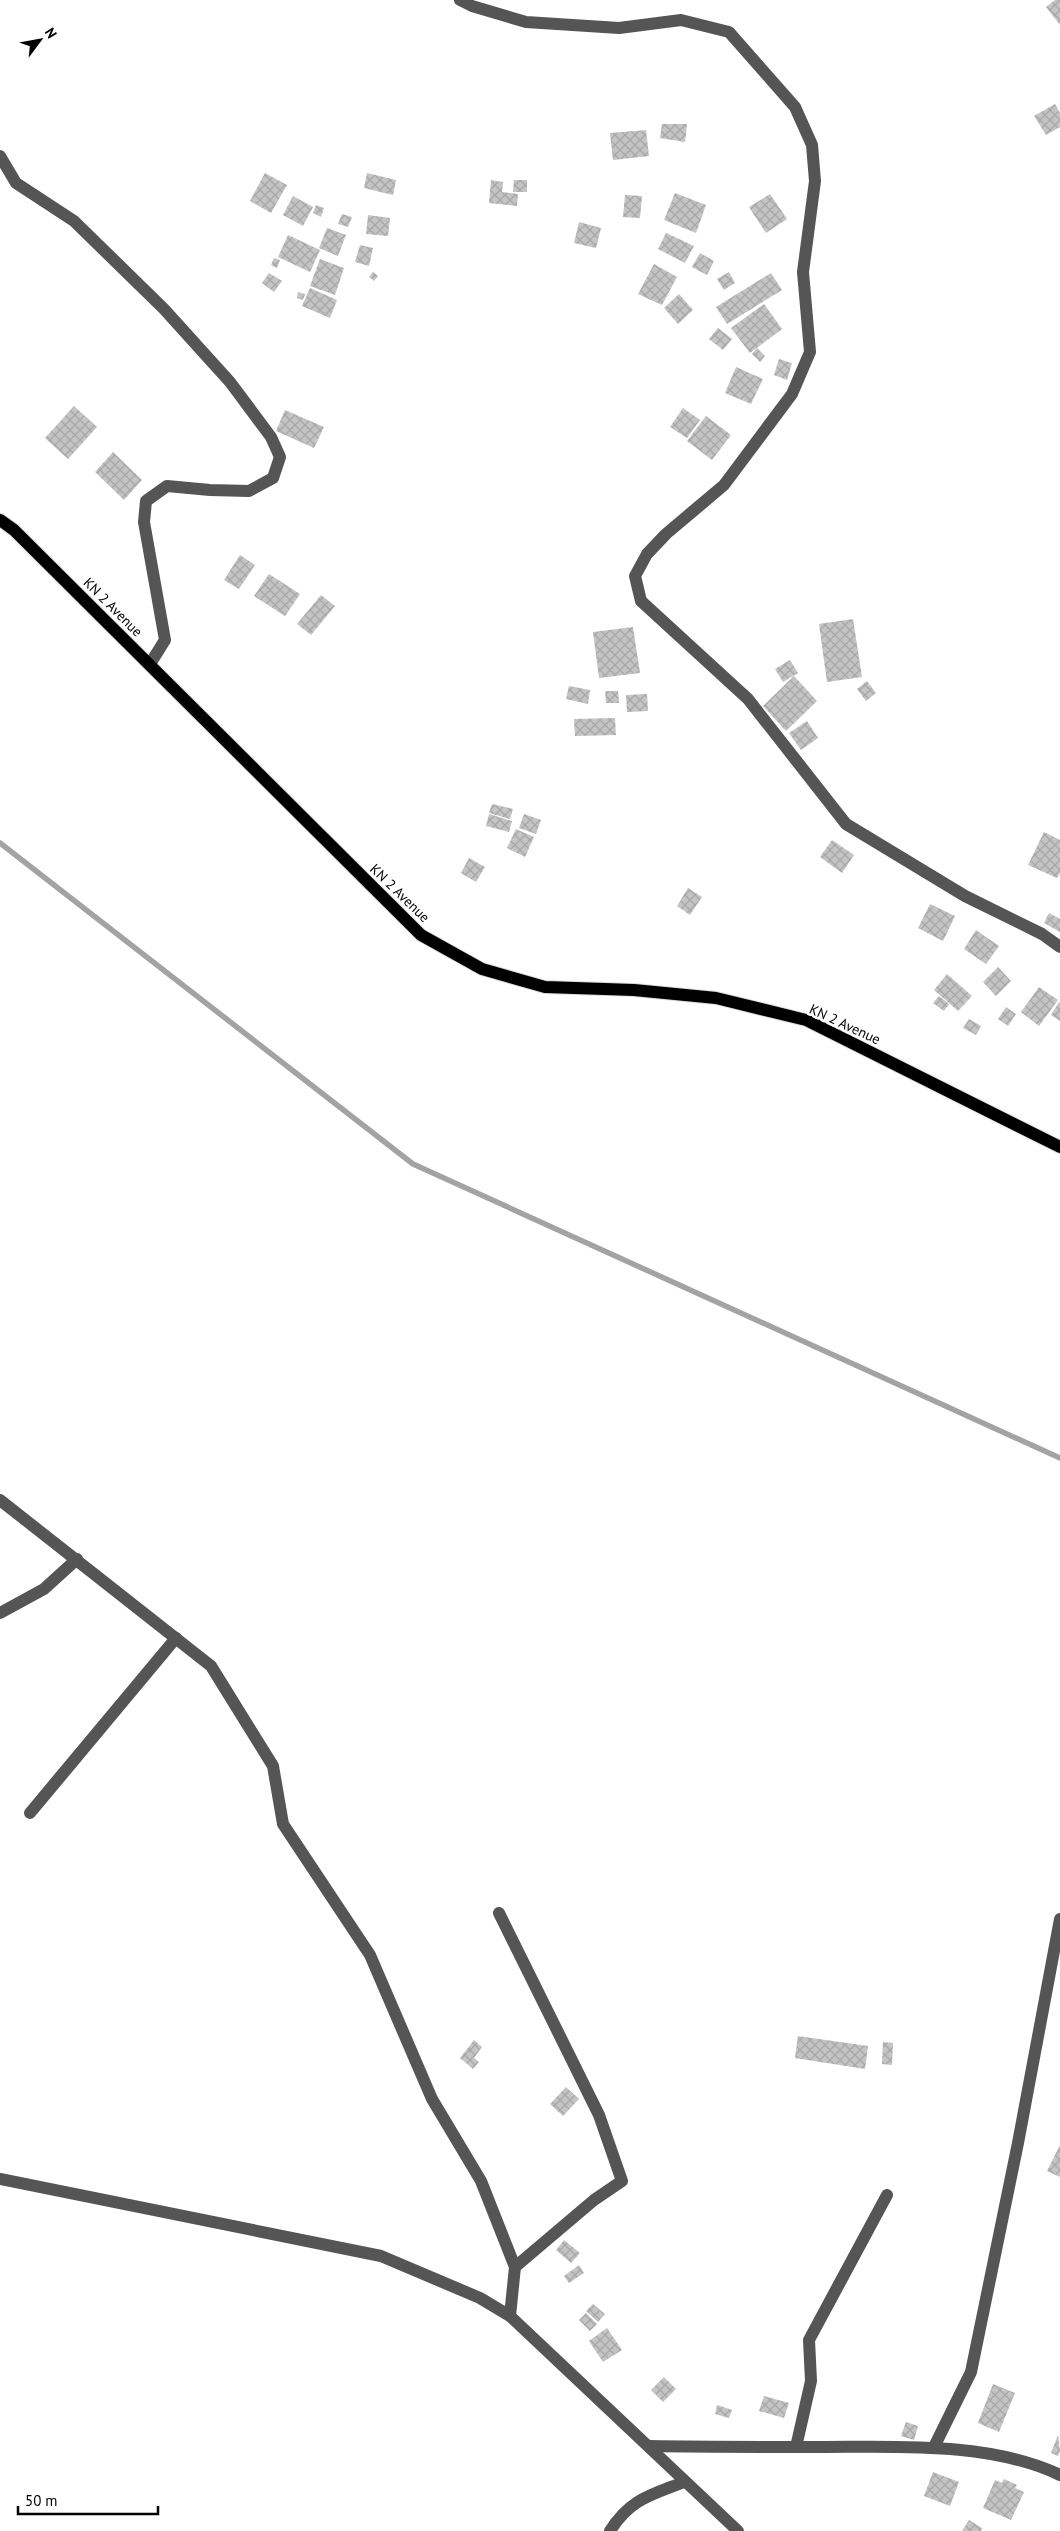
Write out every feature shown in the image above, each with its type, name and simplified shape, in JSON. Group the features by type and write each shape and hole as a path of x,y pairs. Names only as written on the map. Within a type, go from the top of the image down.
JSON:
{"main road":[{"name":"KN 2 Avenue","path":"0,520 14,530 150,664 421,935 475,966 545,987 634,990 716,998 806,1020 1060,1147"}],"street":[{"path":"460,0 472,6 526,22 619,28 680,20 728,32 795,106 812,145 814,172 803,272 810,352 792,394 724,485 666,534 647,554 636,576 641,601 748,699 846,824 965,896 1042,934 1060,947"},
{"path":"0,156 16,183 74,221 164,309 230,382 271,437 280,457 273,478 249,491 167,486 146,501 144,522 165,640 150,664"},
{"path":"0,1500 211,1666 273,1766 283,1824 370,1955 432,2099 481,2181 515,2267 510,2316"},
{"path":"0,1613 44,1589 77,1559"},
{"path":"30,1813 176,1638"},
{"path":"499,1913 599,2115 622,2181 594,2200 515,2267"},
{"path":"934,2447 971,2372 1018,2143 1060,1919"},
{"path":"0,2179 381,2256 480,2298 510,2316 738,2531"},
{"path":"796,2447 811,2380 810,2340 886,2195"},
{"path":"650,2446 934,2447 1008,2458 1048,2469 1060,2475"},
{"path":"610,2531 620,2514 640,2500 684,2482"}],"building":[{"path":"1055,0 1060,0 1060,25 1046,7"},
{"path":"1055,104 1060,113 1060,127 1046,135 1034,116"},
{"path":"662,124 687,124 685,142 660,138"},
{"path":"646,130 649,156 613,160 610,133"},
{"path":"265,173 287,185 271,213 250,201"},
{"path":"367,173 396,180 393,195 364,188"},
{"path":"491,180 503,182 502,192 518,194 517,206 489,203"},
{"path":"514,180 527,180 527,192 513,192"},
{"path":"675,193 706,205 696,233 664,220"},
{"path":"770,194 787,219 766,233 749,207"},
{"path":"625,195 642,196 640,218 623,217"},
{"path":"293,196 313,207 303,226 283,215"},
{"path":"316,205 324,208 321,217 313,213"},
{"path":"342,214 352,217 348,227 338,224"},
{"path":"368,215 390,218 388,236 366,234"},
{"path":"579,222 601,228 596,248 574,243"},
{"path":"327,228 346,235 338,256 319,248"},
{"path":"666,233 694,246 685,263 658,249"},
{"path":"288,235 320,250 310,272 278,257"},
{"path":"360,245 373,248 369,266 355,262"},
{"path":"700,253 714,261 707,275 692,267"},
{"path":"274,258 280,260 277,268 271,265"},
{"path":"320,259 344,268 335,295 310,286"},
{"path":"654,264 677,277 662,305 638,294"},
{"path":"373,272 378,276 374,281 369,277"},
{"path":"729,272 735,283 724,290 717,279"},
{"path":"269,273 282,281 274,292 262,283"},
{"path":"771,273 782,290 727,324 716,307"},
{"path":"310,288 337,300 330,318 302,306"},
{"path":"298,292 305,294 303,300 297,298"},
{"path":"679,294 693,310 678,324 664,308"},
{"path":"764,304 782,329 750,353 731,328"},
{"path":"718,328 732,339 723,350 709,339"},
{"path":"757,348 765,356 760,362 752,354"},
{"path":"779,359 792,363 787,380 774,375"},
{"path":"736,367 763,379 751,404 725,393"},
{"path":"74,406 97,427 68,459 45,438"},
{"path":"683,408 700,420 687,438 670,427"},
{"path":"285,410 324,427 314,448 276,431"},
{"path":"706,416 731,435 712,460 687,441"},
{"path":"113,452 142,480 124,500 95,472"},
{"path":"240,555 255,565 239,589 224,580"},
{"path":"269,574 300,594 285,616 254,596"},
{"path":"321,595 335,606 311,635 297,624"},
{"path":"853,619 862,677 827,682 819,624"},
{"path":"633,627 640,673 599,678 593,632"},
{"path":"790,660 798,673 783,682 775,669"},
{"path":"794,676 817,701 786,731 763,706"},
{"path":"867,681 876,693 866,701 857,689"},
{"path":"569,686 590,690 588,704 566,699"},
{"path":"605,691 618,691 619,703 606,703"},
{"path":"647,694 648,711 627,712 626,695"},
{"path":"615,718 616,735 575,736 574,719"},
{"path":"807,721 818,738 801,750 789,733"},
{"path":"492,804 513,809 510,819 489,813"},
{"path":"489,814 512,821 509,832 486,826"},
{"path":"524,814 541,820 536,834 519,828"},
{"path":"516,829 534,837 525,857 507,848"},
{"path":"1044,832 1060,840 1060,873 1057,878 1028,865"},
{"path":"832,840 854,855 842,873 820,857"},
{"path":"469,858 485,867 476,882 461,873"},
{"path":"688,888 702,897 690,915 677,906"},
{"path":"930,904 955,916 943,941 918,928"},
{"path":"1049,913 1060,919 1060,932 1044,923"},
{"path":"976,930 999,946 986,964 964,949"},
{"path":"998,967 1011,981 996,996 983,982"},
{"path":"947,974 972,996 958,1011 934,990"},
{"path":"1039,987 1058,1000 1039,1026 1021,1012"},
{"path":"939,996 949,1004 944,1011 933,1003"},
{"path":"1060,1003 1060,1021 1051,1015"},
{"path":"1006,1007 1016,1014 1008,1026 998,1019"},
{"path":"969,1019 981,1026 976,1035 963,1028"},
{"path":"798,2036 868,2046 865,2069 795,2058"},
{"path":"474,2040 482,2047 474,2058 479,2062 473,2069 460,2058"},
{"path":"883,2042 893,2043 892,2065 882,2064"},
{"path":"566,2087 579,2099 563,2116 550,2104"},
{"path":"1060,2145 1060,2177 1047,2171"},
{"path":"564,2240 580,2253 571,2263 556,2250"},
{"path":"579,2265 584,2273 569,2283 564,2276"},
{"path":"593,2304 605,2314 598,2322 586,2311"},
{"path":"586,2313 597,2324 590,2331 579,2320"},
{"path":"607,2328 622,2350 603,2362 589,2341"},
{"path":"664,2377 676,2389 663,2402 651,2390"},
{"path":"993,2384 1015,2393 999,2432 978,2423"},
{"path":"764,2396 789,2403 784,2418 759,2411"},
{"path":"717,2405 732,2410 729,2418 715,2414"},
{"path":"906,2422 918,2426 914,2440 901,2436"},
{"path":"1058,2435 1060,2451 1058,2456 1051,2453"},
{"path":"933,2472 959,2482 950,2506 924,2496"},
{"path":"1004,2479 1017,2485 1015,2488 1024,2492 1011,2520 983,2508 995,2480 1002,2483"},
{"path":"969,2520 982,2528 981,2531 962,2531"}],"waterway":[{"path":"0,843 413,1164 1060,1458"}]}
